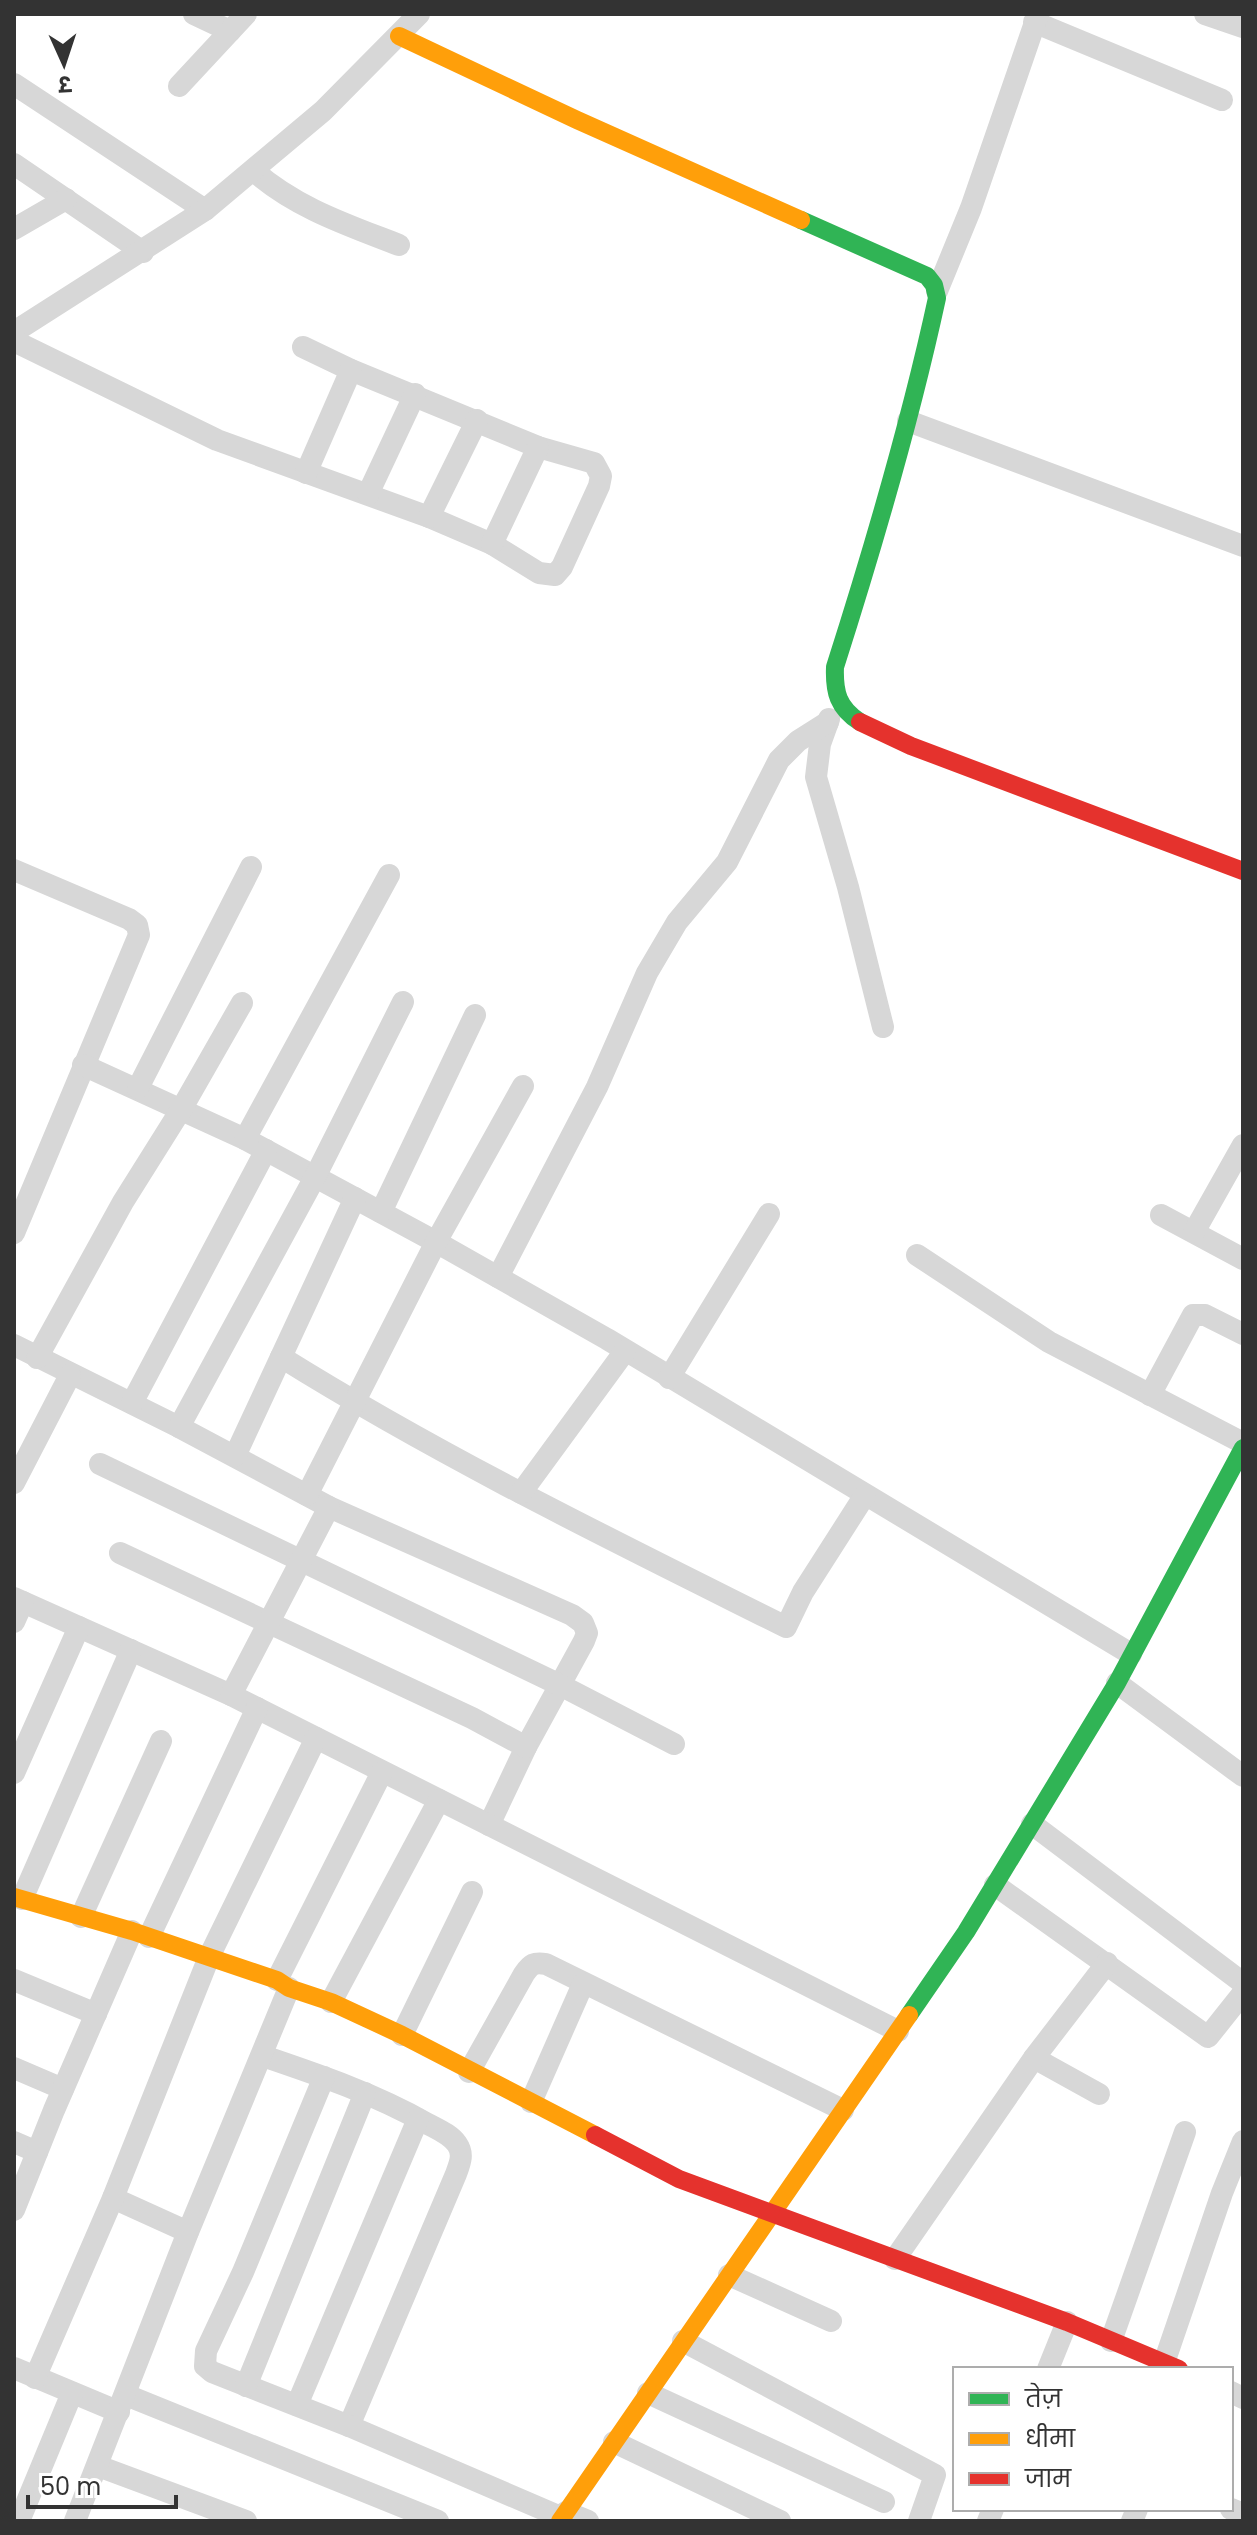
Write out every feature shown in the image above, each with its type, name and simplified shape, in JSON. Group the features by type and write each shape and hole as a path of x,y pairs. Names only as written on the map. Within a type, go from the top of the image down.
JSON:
{"street":[{"path":"194,14 230,31"},
{"path":"179,86 246,14"},
{"path":"14,332 205,210 323,111 419,14"},
{"path":"1205,14 1243,27"},
{"path":"1222,100 1036,18 971,208 937,291 935,312 908,421 879,531 835,667 834,684 837,699 845,712 914,747 1061,805 1243,871"},
{"path":"399,36 577,120 920,272 937,291"},
{"path":"14,84 205,210"},
{"path":"14,164 143,252"},
{"path":"254,171 275,190 308,209 399,245"},
{"path":"14,229 66,199"},
{"path":"14,341 217,440 429,517 492,544 547,576 555,575 562,567 599,486 601,476 594,463 538,447 303,347"},
{"path":"306,473 351,370"},
{"path":"368,494 415,394"},
{"path":"429,517 477,420"},
{"path":"908,421 1243,546"},
{"path":"492,544 538,447"},
{"path":"837,699 818,752 816,777 848,887 883,1027"},
{"path":"498,1277 597,1087 647,973 677,922 727,862 779,760 798,741 828,722"},
{"path":"138,1088 251,867"},
{"path":"14,870 129,919 137,925 139,935 83,1065 22,1192 14,1233"},
{"path":"245,1139 389,875"},
{"path":"179,1427 315,1177 403,1002"},
{"path":"37,1358 123,1202 242,1003"},
{"path":"381,1212 475,1015"},
{"path":"83,1065 245,1139 436,1242 625,1351 1131,1654"},
{"path":"307,1495 436,1242 523,1086"},
{"path":"1194,1232 1243,1145"},
{"path":"132,1403 266,1150"},
{"path":"235,1456 355,1198"},
{"path":"669,1378 769,1214"},
{"path":"1161,1215 1243,1259"},
{"path":"563,2517 966,1932 1117,1683 1243,1445 1049,1342 917,1255"},
{"path":"1150,1395 1193,1315 1205,1315 1243,1334"},
{"path":"14,1345 179,1427 329,1507 572,1615 583,1623 587,1633 584,1641 526,1747 489,1825"},
{"path":"521,1493 625,1351"},
{"path":"281,1357 354,1403 521,1493 786,1627 803,1592 865,1495"},
{"path":"14,1483 70,1375"},
{"path":"100,1464 560,1685 674,1744"},
{"path":"231,1695 329,1507"},
{"path":"120,1553 472,1718 526,1747"},
{"path":"17,1608 79,1627 231,1695 898,2031"},
{"path":"14,1773 79,1627"},
{"path":"131,1650 18,1898 140,1934 331,2002 402,2035 679,2179 1067,2322 1172,2366 1222,2193 1243,2141"},
{"path":"1117,1683 1243,1776"},
{"path":"14,2210 96,2014 257,1708"},
{"path":"35,2378 113,2198 209,1957 316,1738"},
{"path":"81,1917 161,1741"},
{"path":"75,2521 188,2232 263,2056 283,1984 382,1772"},
{"path":"331,2002 439,1800"},
{"path":"1032,1824 1243,1983"},
{"path":"995,1885 1208,2037 1243,1993"},
{"path":"402,2035 472,1892"},
{"path":"469,2072 530,1966 536,1962 546,1964 843,2110"},
{"path":"895,2259 1034,2058 1107,1963"},
{"path":"14,1980 96,2014"},
{"path":"531,2102 583,1984"},
{"path":"263,2056 365,2093 450,2137 459,2147 461,2162 349,2426"},
{"path":"1034,2058 1099,2094"},
{"path":"14,2068 63,2089"},
{"path":"324,2077 204,2358 205,2366 212,2372 563,2517 588,2521"},
{"path":"246,2386 365,2093"},
{"path":"297,2405 418,2119"},
{"path":"1111,2341 1185,2132"},
{"path":"14,2142 37,2152"},
{"path":"113,2198 188,2232"},
{"path":"729,2275 831,2321"},
{"path":"1049,2367 1067,2322"},
{"path":"683,2341 935,2475 919,2521"},
{"path":"14,2368 72,2393 122,2404 438,2521"},
{"path":"19,2521 72,2393"},
{"path":"648,2393 884,2502"},
{"path":"614,2442 780,2521"},
{"path":"98,2466 246,2521"}],"traffic: fast":[{"path":"801,220 927,276 934,285 937,298 890,484 835,667 839,699 860,722"},
{"path":"909,2015 966,1932 1117,1683 1243,1448"}],"traffic: slow":[{"path":"399,36 801,220"},
{"path":"14,1897 132,1931 277,1980 289,1988 331,2002 402,2035 595,2135"},
{"path":"560,2521 909,2015"}],"traffic: jam":[{"path":"860,722 911,746 1243,871"},
{"path":"595,2135 679,2179 1067,2322 1174,2367"}]}
